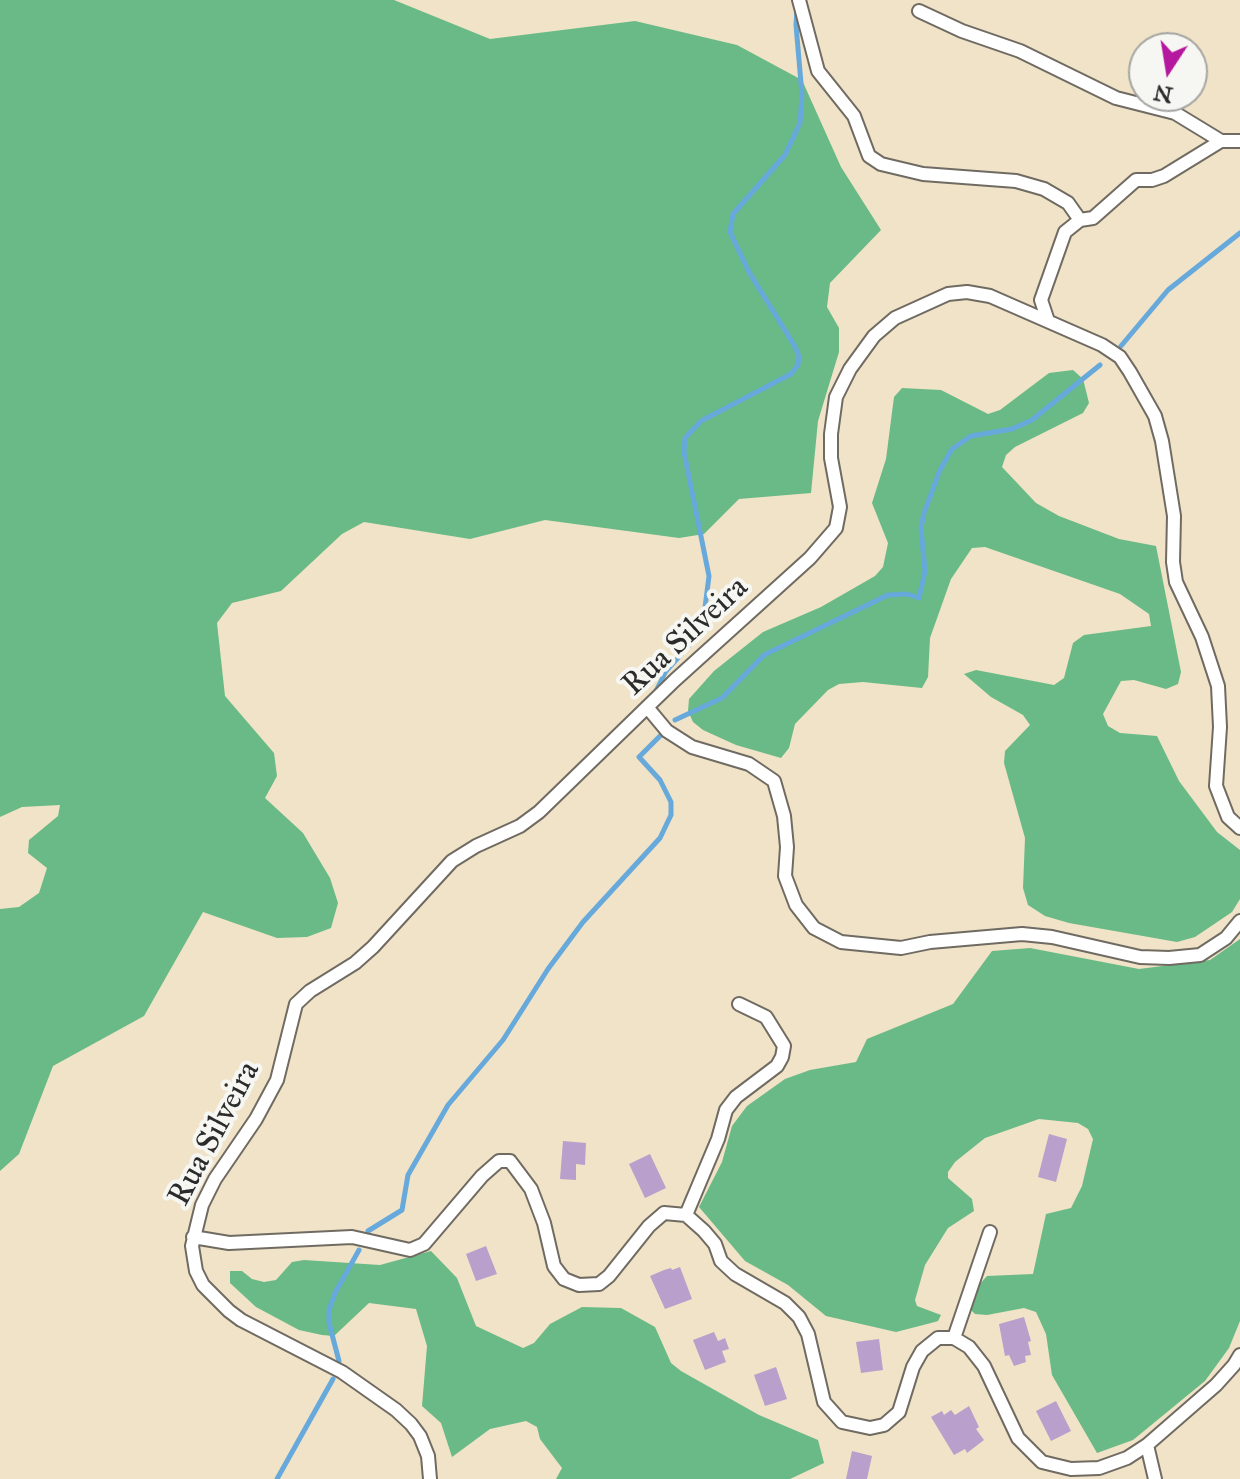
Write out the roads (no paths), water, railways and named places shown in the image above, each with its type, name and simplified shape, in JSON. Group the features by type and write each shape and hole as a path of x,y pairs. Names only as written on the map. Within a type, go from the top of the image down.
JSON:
{"street":[{"path":"799,0 818,71 854,116 869,156 881,164 923,174 1016,181 1044,189 1068,203 1080,220"},
{"path":"919,11 962,31 1020,51 1116,98 1175,113 1221,141 1240,141"},
{"path":"1048,321 1042,308 1045,285 1065,232 1080,220 1093,218 1136,180 1164,176 1221,141"},
{"name":"Rua Silveira","path":"430,1479 428,1456 420,1436 396,1410 350,1377 229,1311 203,1285 196,1271 193,1237 207,1192 256,1119 277,1080 296,1004 373,947 452,861 520,826 539,812 647,707 810,558 836,528 840,507 831,458 831,434 836,397 850,369 882,328 895,318 948,294 967,292 1009,302 1089,338 1120,357 1155,416 1162,441 1174,516 1176,582 1202,637 1218,686 1220,727 1216,786 1228,817 1240,828"},
{"path":"647,707 667,731 692,747 749,764 774,781 784,816 787,847 785,876 796,905 814,928 841,942 901,948 930,942 1022,934 1052,937 1140,957 1169,958 1200,955 1226,938 1240,921"},
{"path":"686,1215 718,1139 726,1110 736,1097 777,1066 782,1057 784,1046 766,1017 739,1004"},
{"path":"193,1237 229,1243 352,1237 410,1250 424,1244 482,1176 499,1161 510,1161 531,1189 544,1223 554,1266 564,1279 579,1285 599,1284 664,1213 686,1215 715,1244 721,1261 735,1274 785,1303 799,1317 808,1334 824,1402 842,1422 870,1428 884,1425 899,1412 913,1367 922,1351 938,1338 954,1338 969,1347 984,1366 1018,1438 1042,1462 1071,1469 1099,1468 1127,1458 1147,1445 1216,1385 1240,1355"},
{"path":"954,1338 990,1232"},
{"path":"1147,1445 1155,1479"}],"waterway":[{"path":"655,693 666,671 702,631 709,576 684,452 685,438 701,421 791,374 798,365 799,356 794,345 749,272 730,232 733,214 785,155 800,123 802,95 797,9"},
{"path":"1121,346 1168,290 1240,233"},
{"path":"675,720 722,698 764,655 888,595 907,594 919,598 925,571 921,528 924,513 940,470 952,449 971,436 1012,429 1032,420 1100,365"},
{"path":"368,1231 402,1210 408,1175 448,1105 503,1040 548,969 583,922 660,838 671,815 671,802 660,780 639,757 662,734"},
{"path":"339,1361 329,1323 329,1310 359,1250"},
{"path":"277,1479 333,1379"}]}
